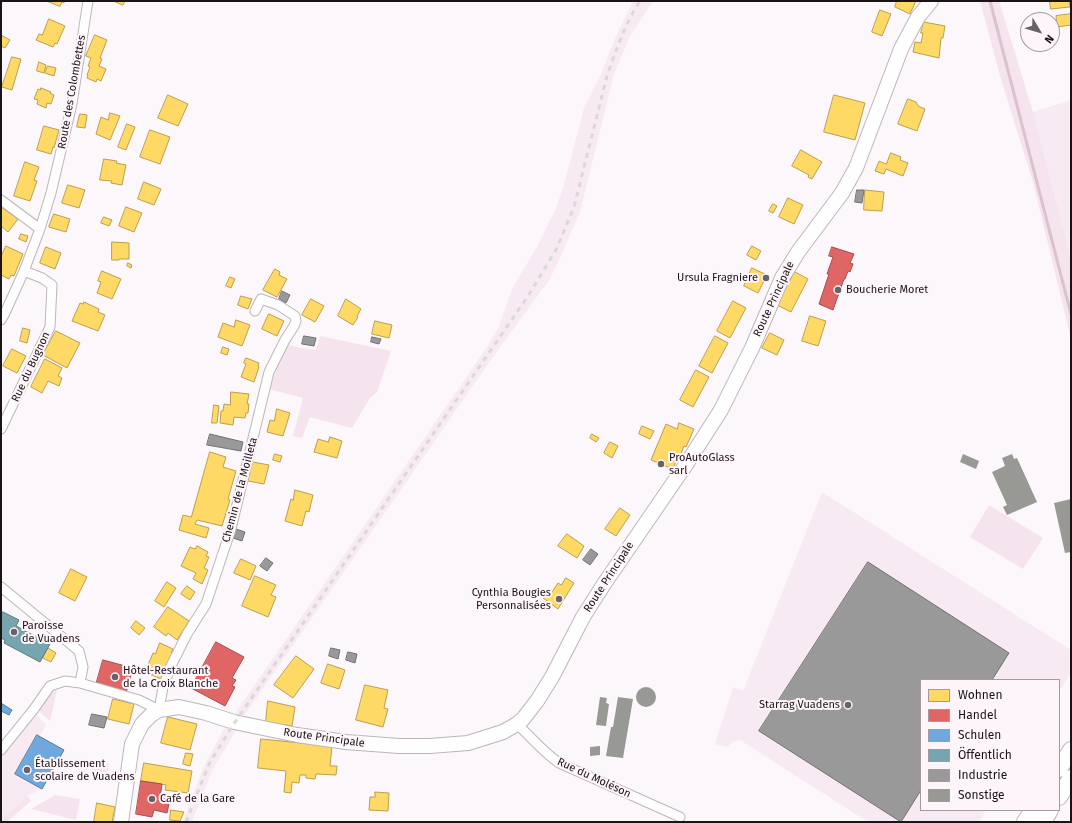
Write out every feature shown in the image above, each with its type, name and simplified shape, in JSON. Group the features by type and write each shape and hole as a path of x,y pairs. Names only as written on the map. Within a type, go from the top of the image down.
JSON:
{"highway":[{"path":"1060,767 1071,750"},
{"path":"1060,795 1071,778"},
{"path":"1025,822 1032,811"},
{"path":"1043,822 1049,811"}],"main road":[{"name":"Route Principale","path":"121,822 132,744 142,724 151,715 159,710 179,706 234,722 297,735 346,742 399,746 430,746 468,743 492,736 517,724 537,701 552,677 583,617 721,410 752,348 782,278 798,252 842,192 856,168 901,49 918,17 931,1"}],"street":[{"name":"Route des Colombettes","path":"1,320 24,271 40,229 68,127 88,1"},
{"path":"1,200 40,229"},
{"name":"Rue du Bugnon","path":"1,429 50,327 52,285 42,278 24,271"},
{"name":"Chemin de la Moilleta","path":"159,710 163,688 171,666 187,634 206,604 231,528 270,372 285,340 296,322 295,316 278,305 261,299 255,311"},
{"path":"1,587 79,651 83,667 80,683"},
{"path":"1,750 34,709 50,686 65,681 80,683 139,700 159,710"},
{"name":"Rue du Moléson","path":"517,724 546,754 558,763 680,816"}],"shaded area":[{"path":"633,1 653,1 629,38 614,74 580,212 550,279 495,354 246,713 212,771 192,822 183,822 203,768 223,731 487,347 498,328 513,287 537,247 556,208 563,188 584,108 601,74 616,36"},
{"path":"980,1 999,1 1033,112 1071,258 1071,339 1033,182 1000,76"},
{"path":"1071,100 1071,258 1033,112"},
{"path":"320,336 391,351 377,392 370,398 352,428 310,417 302,438 293,436 303,398 269,389 286,345 316,350"},
{"path":"822,492 1071,650 1071,673 1060,690 1060,679 920,679 920,811 985,811 979,822 868,822 740,740 732,742 727,747 715,744 733,687 743,691"},
{"path":"989,505 1043,538 1023,569 970,537"},
{"path":"53,689 57,690 50,721 39,710"},
{"name":"Établissement scolaire de Vuadens","path":"37,715 46,725 40,736 64,750 42,789 27,796 1,819 1,750"},
{"path":"100,762 109,764 106,779 99,778 91,771 94,764"},
{"path":"55,795 80,799 76,820 31,809"},
{"path":"27,796 31,801 7,822 1,822 1,819"}],"building: Wohnen":[{"path":"47,1 64,1 64,3 62,2 60,6"},
{"path":"114,1 125,1 123,5"},
{"path":"897,1 916,1 910,14 895,7"},
{"path":"1050,1 1069,1 1070,7 1051,9"},
{"path":"880,10 891,14 882,36 872,32"},
{"path":"1071,14 1071,25 1060,27 1060,15"},
{"path":"49,19 65,26 57,44 55,43 53,47 36,40 39,34 42,35"},
{"path":"924,22 945,26 943,38 941,38 939,58 913,52 915,42 921,43 923,33 921,33"},
{"path":"1,35 10,40 5,48 1,46"},
{"path":"95,35 107,40 100,58 102,59 99,66 106,69 101,81 97,79 96,82 87,78 90,67 88,66 91,58 86,56"},
{"path":"12,57 21,59 12,90 2,87"},
{"path":"39,62 46,65 44,73 37,71"},
{"path":"48,66 56,68 54,76 45,73"},
{"path":"41,88 51,92 50,93 54,95 51,104 47,103 46,108 37,104 38,100 34,99 38,89 40,90"},
{"path":"168,95 188,104 178,126 158,118"},
{"path":"834,95 865,103 855,140 824,132"},
{"path":"908,99 916,102 918,106 925,109 917,131 898,124"},
{"path":"110,113 120,116 110,140 96,134 101,117 108,120"},
{"path":"80,114 87,115 85,128 77,127"},
{"path":"127,124 135,127 126,150 118,147"},
{"path":"44,126 59,130 51,154 37,150"},
{"path":"150,130 170,137 160,164 140,157"},
{"path":"801,150 822,162 812,179 808,177 809,175 792,166"},
{"path":"891,153 901,157 900,160 908,163 903,176 886,169 884,174 875,171 879,161 886,164"},
{"path":"104,159 117,161 116,163 126,165 122,185 111,183 112,181 100,180"},
{"path":"25,162 39,167 34,180 37,181 30,201 14,196"},
{"path":"144,182 161,189 154,205 138,199"},
{"path":"68,185 85,190 79,208 62,203"},
{"path":"865,190 884,192 882,211 864,210"},
{"path":"788,198 803,205 794,224 779,217"},
{"path":"773,204 777,206 773,213 769,211"},
{"path":"1,207 18,219 8,232 1,226"},
{"path":"126,207 142,213 134,232 119,226"},
{"path":"54,214 70,219 66,232 49,227"},
{"path":"104,217 112,220 109,226 101,223"},
{"path":"21,234 28,236 26,242 19,239"},
{"path":"112,242 129,243 129,259 112,260"},
{"path":"6,246 23,254 14,276 11,275 9,279 1,275 1,257"},
{"path":"752,246 761,251 756,260 747,255"},
{"path":"46,247 61,253 55,269 40,263"},
{"path":"128,263 132,265 131,268 127,266"},
{"path":"752,268 767,275 758,293 744,286"},
{"path":"275,269 280,272 279,275 287,279 277,297 263,290"},
{"path":"102,271 121,279 112,299 97,293 101,282 98,281"},
{"path":"795,272 808,279 791,312 777,305"},
{"path":"230,277 235,279 231,288 226,286"},
{"path":"241,296 252,299 248,309 238,305"},
{"path":"311,299 324,306 315,322 302,315"},
{"path":"346,299 361,309 353,325 338,316"},
{"path":"733,301 746,308 730,338 717,331"},
{"path":"84,302 99,309 98,312 105,315 98,331 72,321 80,303 83,304"},
{"path":"269,314 284,321 277,336 262,329"},
{"path":"810,316 826,321 818,346 802,341"},
{"path":"236,320 250,325 242,346 218,337 223,323 234,327"},
{"path":"375,321 392,325 389,338 372,334"},
{"path":"23,328 30,330 27,343 20,341"},
{"path":"56,331 80,343 67,368 43,355"},
{"path":"770,333 784,340 777,355 762,348"},
{"path":"715,336 728,343 712,373 699,366"},
{"path":"223,347 229,349 227,355 221,353"},
{"path":"12,349 26,356 17,373 3,366"},
{"path":"246,358 259,363 254,382 241,377 246,364 244,363"},
{"path":"45,359 62,368 58,376 62,378 59,386 48,381 42,393 31,387"},
{"path":"696,370 709,377 693,407 680,400"},
{"path":"231,392 249,394 247,404 249,404 248,413 246,413 245,418 234,417 233,425 220,423 221,411 223,411 224,404 230,405"},
{"path":"214,405 219,406 217,423 212,423"},
{"path":"277,409 290,413 283,436 267,432 270,420 274,421"},
{"path":"679,423 694,429 686,447 684,446 680,456 678,455 673,469 651,460 666,424 677,429"},
{"path":"642,426 654,431 650,439 639,434"},
{"path":"592,434 599,438 596,442 590,438"},
{"path":"330,437 342,441 337,458 314,452 318,439 328,442"},
{"path":"610,442 618,446 612,458 604,453"},
{"path":"210,452 226,457 223,467 236,471 228,499 230,500 222,526 197,520 195,524 209,528 206,538 179,530 183,515 191,517"},
{"path":"275,454 282,456 280,462 273,460"},
{"path":"253,462 269,465 264,484 248,481"},
{"path":"295,490 313,495 309,512 306,511 302,526 285,521"},
{"path":"620,508 630,515 616,536 605,529"},
{"path":"567,534 584,546 577,558 558,546"},
{"path":"197,546 208,552 206,556 209,557 204,568 208,570 202,584 193,579 196,573 181,566 190,547 195,549"},
{"path":"241,559 256,566 250,580 234,573"},
{"path":"71,569 87,577 75,601 59,593"},
{"path":"255,576 276,585 271,595 276,597 268,617 242,606"},
{"path":"566,578 574,583 558,609 543,598 547,593 550,595 558,583 561,585"},
{"path":"167,582 176,588 164,607 155,601"},
{"path":"187,586 195,592 190,600 181,594"},
{"path":"168,607 189,621 177,640 168,633 166,636 154,627"},
{"path":"136,621 145,628 139,635 131,628"},
{"path":"160,643 173,649 171,653 173,653 161,679 145,672 153,653 155,654"},
{"path":"48,648 56,653 51,662 43,658"},
{"path":"296,656 314,669 293,698 274,685"},
{"path":"328,664 345,670 339,689 321,683"},
{"path":"365,685 388,690 384,708 388,709 383,727 356,720"},
{"path":"113,699 134,704 129,724 108,719"},
{"path":"268,701 295,707 292,726 266,722"},
{"path":"168,717 197,724 190,750 161,743"},
{"path":"261,739 332,746 330,766 337,766 336,775 316,774 315,779 306,778 306,775 300,775 299,783 292,782 291,793 284,792 286,771 258,768"},
{"path":"186,753 193,754 190,766 183,764"},
{"path":"144,763 192,771 188,793 165,790 166,785 141,781"},
{"path":"375,792 389,793 388,811 369,810 370,797 375,797"},
{"path":"97,803 115,807 112,822 94,822"},
{"path":"171,810 184,812 180,821 170,820"}],"building: Handel":[{"path":"832,247 854,254 850,263 853,264 850,272 848,271 844,279 833,310 819,304 833,257 829,256"},
{"path":"216,642 244,657 232,678 236,680 232,686 235,687 225,706 191,688"},
{"name":"Hôtel-Restaurant de la Croix Blanche","path":"103,660 133,668 126,693 96,685"},
{"name":"Café de la Gare","path":"141,781 162,784 160,798 170,799 167,813 154,810 152,817 136,814"}],"building: Schulen":[{"path":"1,703 12,710 9,715 1,711"},
{"name":"Établissement scolaire de Vuadens","path":"37,735 64,750 42,789 15,774"}],"building: Öffentlich":[{"name":"Paroisse de Vuadens","path":"3,612 19,620 16,626 50,644 40,662 4,643 5,640 1,638 1,616"}],"building: Industrie":[{"path":"857,190 864,190 862,203 855,202"},
{"path":"282,291 290,295 286,303 279,299"},
{"path":"304,336 316,338 314,346 302,344"},
{"path":"372,337 381,339 379,344 371,342"},
{"path":"210,434 243,442 241,451 207,445"},
{"path":"236,529 245,532 242,541 233,538"},
{"path":"591,549 598,554 590,565 583,560"},
{"path":"266,558 273,563 267,571 260,566"},
{"name":"Starrag Vuadens","path":"868,562 1009,653 993,679 920,679 920,792 901,822 759,731"},
{"path":"331,648 340,650 338,659 329,656"},
{"path":"348,652 357,654 355,663 346,660"},
{"path":"92,714 107,717 104,728 89,725"}],"building: Sonstige":[{"path":"963,454 979,461 976,469 960,462"},
{"path":"1012,454 1014,459 1017,458 1037,502 1007,515 1003,507 1007,505 992,472 1005,466 1002,458"},
{"path":"1071,499 1071,552 1065,553 1054,503"},
{"path":"646,687 653,690 656,697 653,704 646,707 639,704 636,697 639,690"},
{"path":"600,697 607,698 606,703 609,704 606,726 596,725"},
{"path":"618,697 633,699 623,758 606,756"},
{"path":"600,746 600,755 590,756 590,747"}],"waterway":[{"path":"990,1 1071,314"}],"railway":[{"path":"186,822 209,764 231,728 528,296 556,250 574,207 607,76 625,28 640,1"}],"place":[{"name":"Ursula Fragniere","path":"766,278"},
{"name":"Boucherie Moret","path":"838,290"},
{"name":"ProAutoGlass sarl","path":"661,464"},
{"name":"Cynthia Bougies Personnalisées","path":"559,599"},
{"name":"Paroisse de Vuadens","path":"14,632"},
{"name":"Hôtel-Restaurant de la Croix Blanche","path":"115,677"},
{"name":"Starrag Vuadens","path":"848,705"},
{"name":"Établissement scolaire de Vuadens","path":"27,770"},
{"name":"Café de la Gare","path":"152,799"}]}
